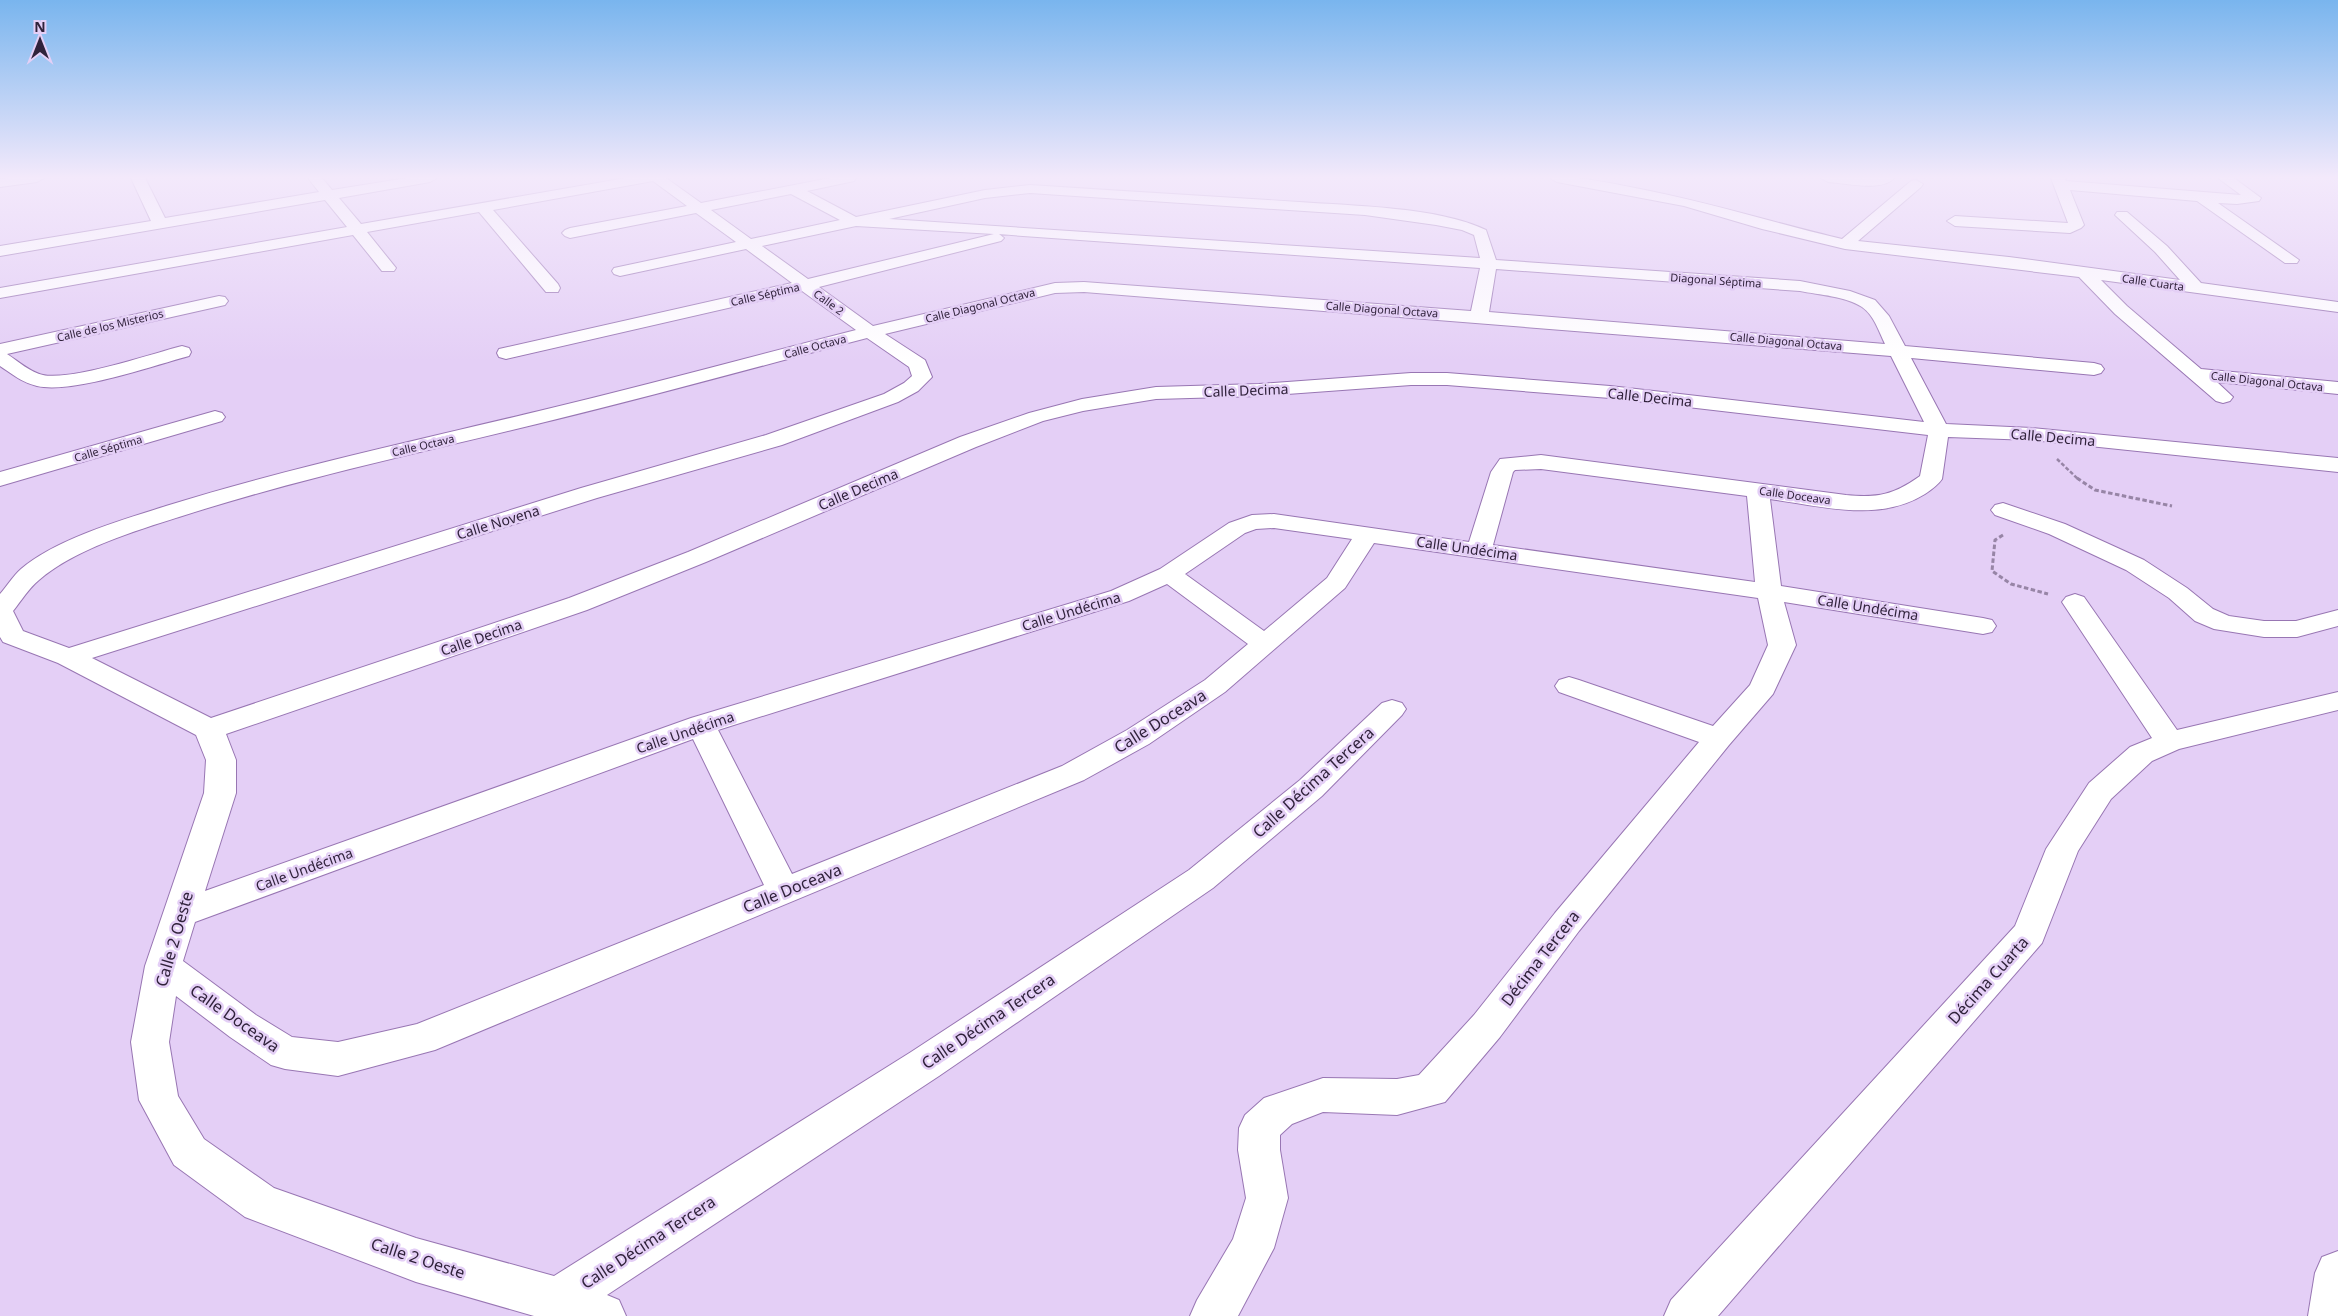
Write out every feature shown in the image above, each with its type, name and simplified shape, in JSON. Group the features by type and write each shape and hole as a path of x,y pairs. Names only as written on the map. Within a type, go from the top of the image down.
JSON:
{"street":[{"path":"0,250 54,239"},
{"path":"0,294 296,239"},
{"path":"367,239 388,268"},
{"path":"510,239 552,288"},
{"name":"Calle 2","path":"741,239 918,364 922,377"},
{"path":"620,270 768,239"},
{"name":"Calle Séptima","path":"506,353 805,285 988,239"},
{"name":"Diagonal Séptima","path":"1141,239 1800,286 1830,291 1869,304 1880,316 1898,351"},
{"path":"1479,316 1489,264 1483,239"},
{"name":"Calle Cuarta","path":"1825,239 1845,244 2009,262 2338,307"},
{"path":"1845,244 1850,239"},
{"path":"2150,239 2196,288"},
{"path":"2262,239 2291,260"},
{"path":"2085,273 2121,310 2223,397"},
{"name":"Calle Diagonal Octava","path":"870,332 1027,293 1055,288 1084,287 1479,316 2094,368"},
{"name":"Calle de los Misterios","path":"0,350 219,301"},
{"name":"Calle Octava","path":"0,611 29,576 85,543 219,497 320,469 545,416 870,332"},
{"path":"1898,351 1939,430"},
{"path":"0,358 39,381 52,382 83,377 182,352"},
{"name":"Calle Diagonal Octava","path":"2197,374 2338,388"},
{"name":"Calle Novena","path":"68,657 579,496 774,440 890,398 911,387 922,377"},
{"name":"Calle Decima","path":"210,729 578,604 697,557 968,442 1036,417 1082,405 1156,393 1259,390 1411,379 1447,379 1610,392 1939,430 2032,434 2338,465"},
{"name":"Calle Séptima","path":"0,479 215,417"},
{"name":"Calle Doceava","path":"1479,550 1502,472 1508,464 1541,462 1846,502 1888,504 1907,497 1931,480 1939,430"},
{"path":"0,458 43,466"},
{"name":"Décima Tercera","path":"1213,1316 1225,1299 1252,1248 1267,1198 1259,1150 1259,1128 1278,1110 1323,1095 1397,1097 1431,1090 1487,1026 1567,922 1718,738 1763,688 1782,645 1769,592 1758,490"},
{"path":"2003,510 2057,529 2076,540 2135,565 2178,593 2204,615 2223,623 2264,629 2297,629 2338,618"},
{"name":"Calle Undécima","path":"180,914 701,725 1120,596 1169,574 1237,528 1252,522 1274,520 1769,592 1982,626"},
{"name":"Calle Doceava","path":"163,966 243,1026 285,1053 338,1058 421,1039 1073,773 1138,737 1216,686 1336,583 1368,534"},
{"path":"1169,574 1266,644"},
{"path":"2075,602 2170,742"},
{"path":"0,611 13,636 68,657 210,729"},
{"path":"1569,686 1718,738"},
{"name":"Décima Cuarta","path":"1687,1316 2030,933 2062,849 2100,790 2141,754 2170,742 2338,701"},
{"name":"Calle Décima Tercera","path":"558,1300 924,1064 1201,880 1311,788 1392,709"},
{"path":"701,725 784,892"},
{"name":"Calle 2 Oeste","path":"210,729 221,760 220,794 163,966 150,1042 159,1100 189,1152 260,1203 416,1260 558,1300 603,1316"},
{"path":"2331,1316 2338,1273"}],"path":[{"path":"2032,434 2072,475 2095,490 2172,506"},
{"path":"2026,519 1995,540 1992,571 1999,578 2014,584 2075,602"}]}
